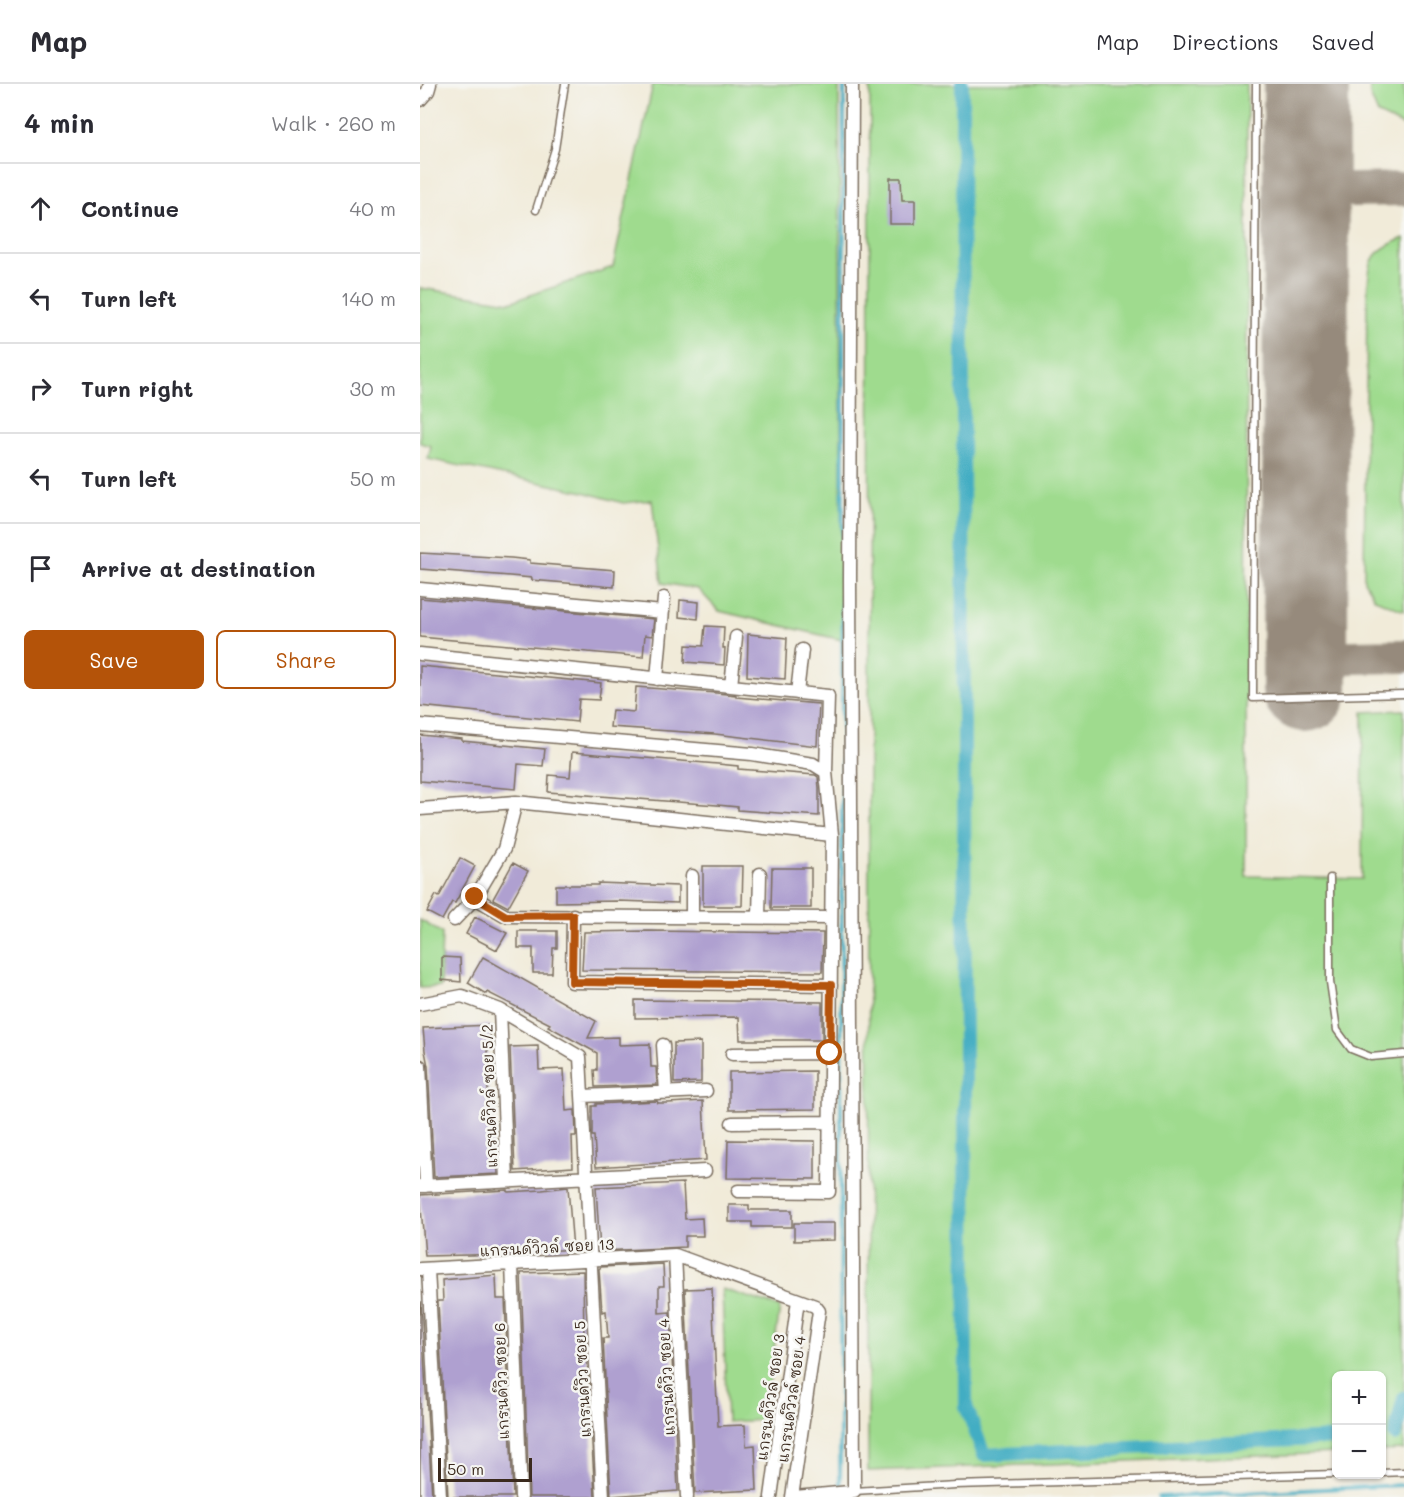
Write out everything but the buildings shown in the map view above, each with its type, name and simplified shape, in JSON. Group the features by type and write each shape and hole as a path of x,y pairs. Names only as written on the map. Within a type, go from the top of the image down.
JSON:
{"street":[{"path":"420,100 428,92 430,84"},
{"path":"793,1497 852,1491 850,591 852,84"},
{"path":"420,589 663,612"},
{"path":"657,679 664,598"},
{"path":"731,686 736,637"},
{"path":"797,693 802,650"},
{"path":"420,654 828,696 826,772 832,835 829,1192 738,1191"},
{"path":"420,725 752,754 813,764 826,772"},
{"path":"420,809 516,802 832,835"},
{"path":"454,920 475,897 504,849 516,802"},
{"path":"759,917 760,874"},
{"path":"692,876 692,917"},
{"path":"475,897 506,916 831,918"},
{"path":"573,915 572,982 831,985"},
{"path":"420,1004 462,996 500,1010"},
{"name":"แกรนด์วิว ซอย 5","path":"500,1010 580,1057 603,1497"},
{"name":"แกรนด์วิวล์ ซอย 5/2","path":"500,1010 507,1181"},
{"path":"663,1045 666,1093"},
{"path":"732,1054 830,1053"},
{"path":"420,1066 423,1186 705,1171"},
{"path":"582,1095 706,1091"},
{"path":"732,1123 830,1122"},
{"path":"675,1255 798,1300"},
{"name":"แกรนด์วิวล์ ซอย 13","path":"424,1269 675,1255"},
{"name":"แกรนด์วิว ซอย 4","path":"675,1255 687,1497"},
{"name":"แกรนด์วิว ซอย 6","path":"512,1264 520,1497"},
{"path":"424,1269 440,1497"},
{"name":"แกรนด์วิวล์ ซอย 4","path":"793,1497 819,1311 815,1306 798,1300"},
{"name":"แกรนด์วิวล์ ซอย 3","path":"771,1497 798,1300"}],"lane":[{"path":"536,210 555,149 565,84"},
{"path":"1256,84 1253,698 1404,694"},
{"path":"1330,878 1330,982 1337,1030 1352,1049 1371,1057 1404,1054"},
{"path":"1386,1473 1404,1472"},
{"path":"852,1491 1332,1474"},
{"path":"891,1488 891,1497"}],"green space":[{"path":"653,84 839,84 842,640 719,611 698,589 662,583 652,500 623,503 584,492 428,459 431,446 420,443 420,288 510,302 613,267"},
{"path":"870,84 1247,84 1246,876 1362,879 1363,712 1404,710 1404,1450 1386,1451 1386,1371 1332,1371 1332,1453 868,1471"},
{"path":"1370,84 1404,84 1404,126 1378,114 1370,95"},
{"path":"1404,238 1404,611 1375,599 1364,581 1369,276 1372,260 1376,254"},
{"path":"420,920 442,933 440,987 420,988"},
{"path":"722,1289 780,1307 764,1420 727,1422"}],"waterway":[{"path":"840,1490 844,84"},
{"path":"962,84 966,1406 984,1455 1332,1438"},
{"path":"1395,1435 1404,1398"},
{"path":"1159,1497 1404,1485"}],"taxiway":[{"path":"1306,191 1404,189"},
{"path":"1305,658 1404,656"}],"runway":[{"path":"1305,689 1306,84"}],"route":[{"path":"475,897 506,916 573,915 572,982 831,985 830,1053"}]}
